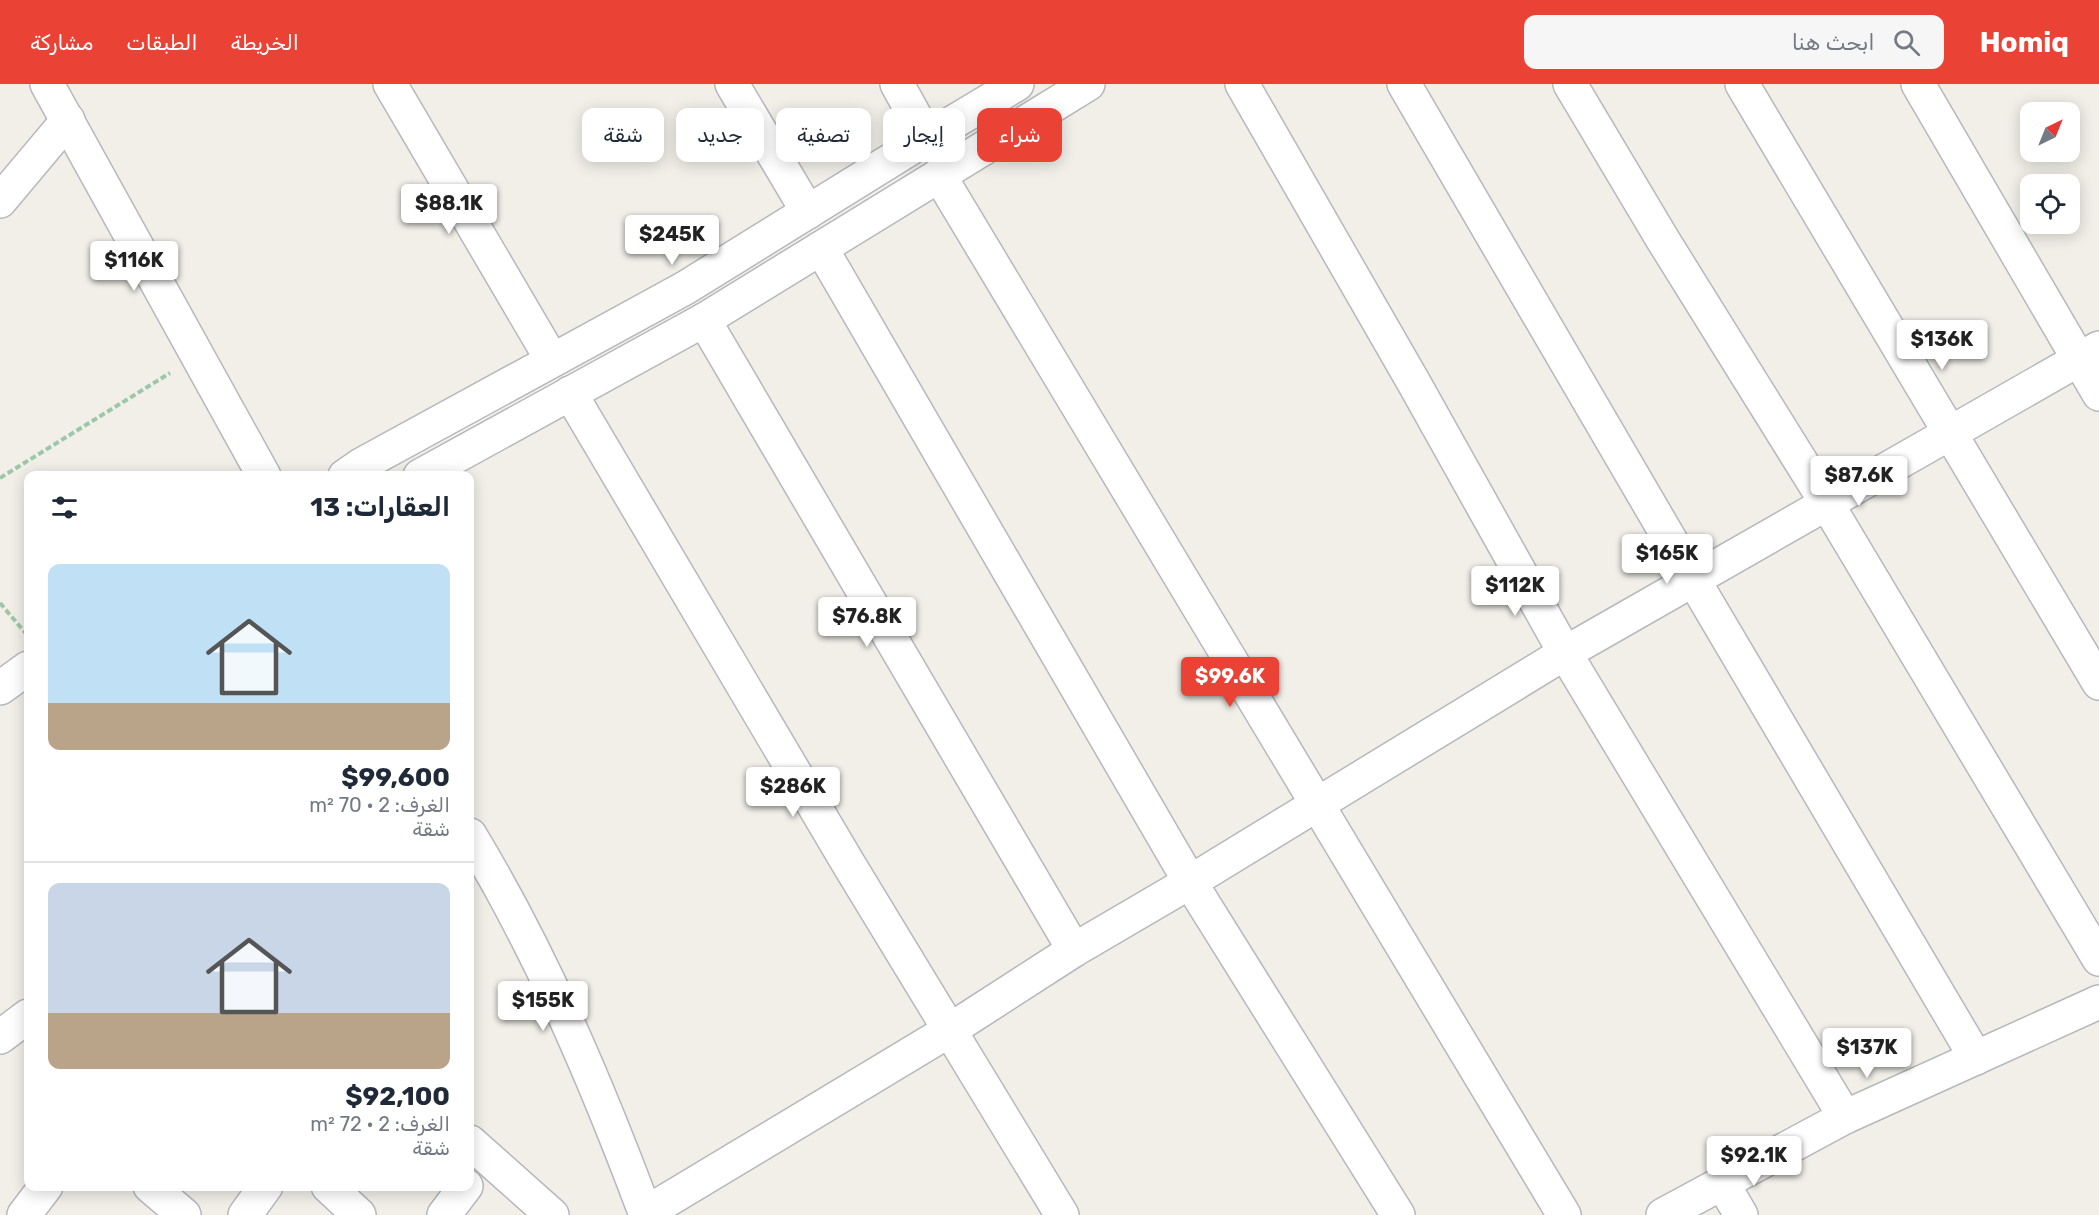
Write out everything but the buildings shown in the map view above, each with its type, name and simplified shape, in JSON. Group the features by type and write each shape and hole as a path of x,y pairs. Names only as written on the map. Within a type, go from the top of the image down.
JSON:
{"street":[{"path":"47,84 261,471"},
{"path":"390,84 552,360"},
{"path":"732,84 808,212"},
{"path":"897,84 910,108"},
{"path":"965,115 1017,84"},
{"path":"1025,84 1038,108"},
{"path":"1047,108 1088,84"},
{"path":"1242,84 1565,653 1845,1117"},
{"path":"1404,84 1976,1058"},
{"path":"1570,84 1663,240 1826,502 2099,959"},
{"path":"1742,84 2099,683"},
{"path":"1918,84 2089,354 2099,394"},
{"path":"0,201 68,120"},
{"path":"429,471 704,320 977,151"},
{"path":"352,471 685,288 888,162"},
{"path":"939,175 1564,1215"},
{"path":"821,248 1190,882 1398,1215"},
{"path":"704,320 1074,950"},
{"path":"474,842 539,961 586,1063 646,1214 950,1030 1074,950 1190,882 1565,653 2089,354"},
{"path":"570,393 1062,1215"},
{"path":"0,688 24,671"},
{"path":"1663,1215 1845,1117 2099,1002"},
{"path":"0,1037 24,1019"},
{"path":"476,1161 552,1215"},
{"path":"1723,1184 1741,1215"},
{"path":"24,1215 42,1191"},
{"path":"156,1191 184,1215"},
{"path":"244,1215 262,1191"},
{"path":"333,1191 359,1215"},
{"path":"444,1215 462,1191"}],"path":[{"path":"0,478 198,356"},
{"path":"0,603 24,632"}]}
